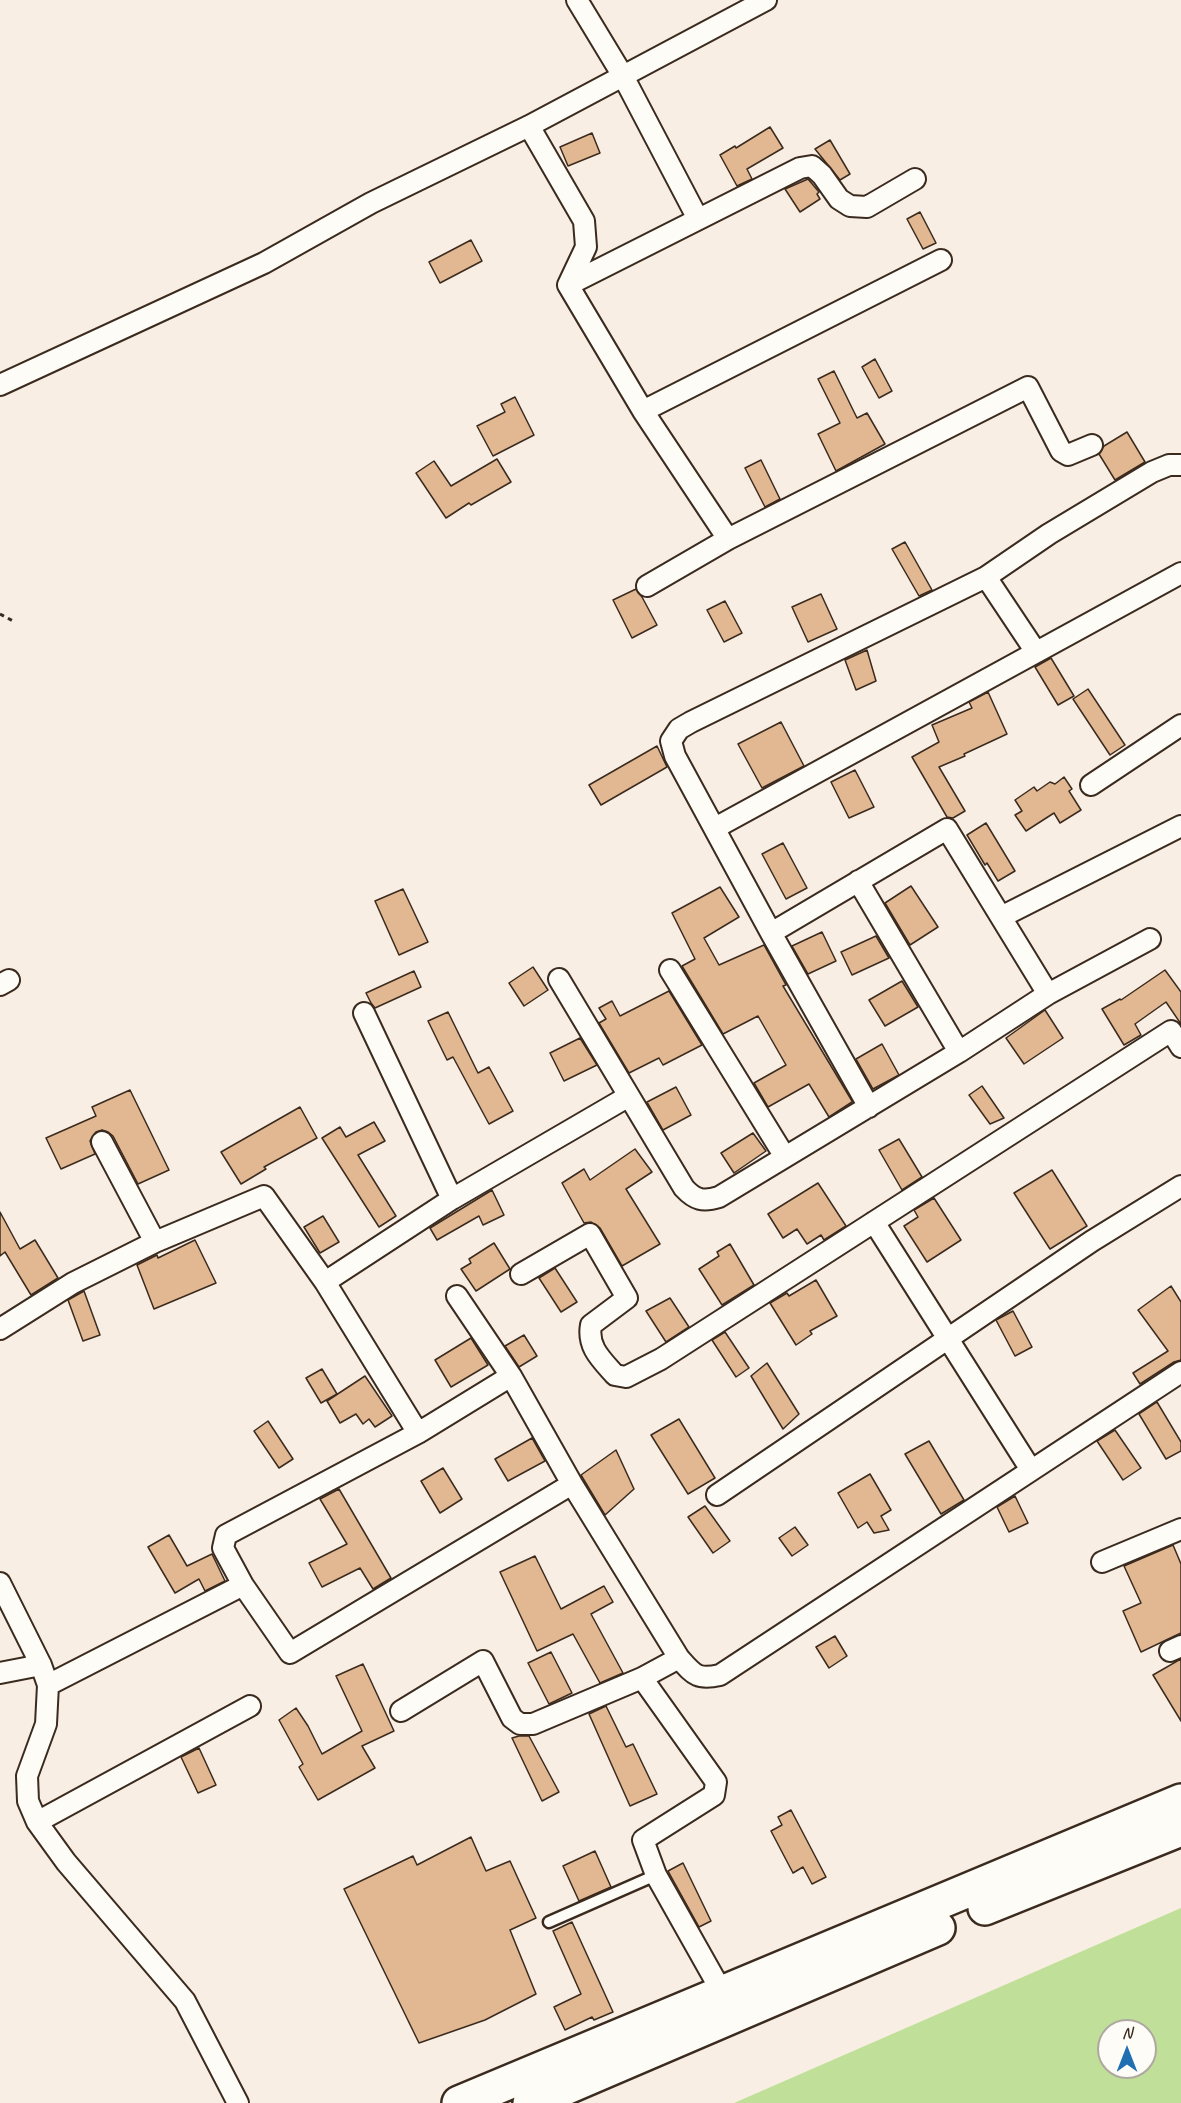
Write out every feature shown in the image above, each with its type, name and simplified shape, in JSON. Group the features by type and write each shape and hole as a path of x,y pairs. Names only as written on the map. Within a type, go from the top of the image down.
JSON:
{"highway":[{"path":"459,2103 1181,1802"},
{"path":"530,2103 966,1916 1181,1829"}],"street":[{"path":"577,0 623,76 698,219"},
{"path":"0,385 264,263 371,203 529,126 766,0"},
{"path":"529,126 584,221 586,247 568,285"},
{"path":"568,285 800,168 812,166 822,175 839,199 850,206 867,207 915,179"},
{"path":"643,411 941,260"},
{"path":"568,285 643,411 728,539"},
{"path":"647,586 728,539 1028,387 1061,452 1068,455 1092,445"},
{"path":"869,1107 675,756 671,741 679,729 986,577 1049,534 1152,472 1169,465 1181,465"},
{"path":"715,828 1181,573"},
{"path":"986,577 1036,652"},
{"path":"1091,785 1181,724"},
{"path":"1001,917 1181,826"},
{"path":"771,933 947,829 1048,994"},
{"path":"858,881 959,1052"},
{"path":"559,979 684,1188 692,1197 705,1201 719,1197 869,1107 1048,994 1150,939"},
{"path":"670,970 785,1157"},
{"path":"364,1012 452,1199"},
{"path":"522,1274 590,1234 627,1298 591,1325 589,1335 593,1349 615,1375 626,1377 661,1359 1171,1031 1181,1047"},
{"path":"324,1282 452,1199 629,1096"},
{"path":"102,1142 155,1242"},
{"path":"717,1495 1092,1241 1181,1186"},
{"path":"1,1326 73,1283 155,1242 264,1196 324,1282 418,1433"},
{"path":"874,1222 1031,1470"},
{"path":"457,1296 511,1376 572,1484 679,1658 693,1674 705,1678 720,1675 1181,1372"},
{"path":"511,1376 418,1433 226,1535 223,1548 243,1585 290,1653 572,1484"},
{"path":"1102,1562 1181,1529"},
{"path":"0,1583 41,1665 48,1685 46,1724 27,1776 28,1801 37,1822 66,1862 185,2001 238,2103"},
{"path":"48,1685 243,1585"},
{"path":"401,1711 483,1661 512,1718 520,1724 533,1724 642,1678 679,1658"},
{"path":"0,1673 41,1665"},
{"path":"642,1678 716,1782 714,1795 643,1840 656,1875 723,1994"},
{"path":"37,1822 250,1706"}],"lane":[{"path":"549,1922 656,1875"}],"path":[{"path":"0,614 13,621"}],"green space":[{"path":"1181,1908 1181,2103 734,2103"}],"building":[{"path":"770,127 783,148 747,169 752,179 737,186 720,155"},
{"path":"592,133 600,153 568,166 560,147"},
{"path":"830,140 850,174 840,180 815,149"},
{"path":"808,179 819,192 817,194 820,199 800,212 785,189"},
{"path":"920,212 936,243 923,249 907,219"},
{"path":"471,240 482,261 440,283 429,262"},
{"path":"875,359 892,391 879,398 862,367"},
{"path":"834,371 857,418 867,413 885,444 836,471 818,434 840,423 818,379"},
{"path":"515,397 534,435 493,456 477,426 505,412 501,404"},
{"path":"1127,432 1145,462 1115,480 1099,454 1104,446"},
{"path":"497,459 511,482 471,505 469,503 446,518 416,473 434,461 451,486"},
{"path":"761,460 780,499 765,507 745,468"},
{"path":"905,542 932,590 919,596 892,549"},
{"path":"636,589 657,625 632,638 613,600"},
{"path":"821,594 837,629 808,642 792,607"},
{"path":"725,601 742,633 724,642 707,610"},
{"path":"867,650 876,681 856,690 845,660"},
{"path":"1051,658 1074,696 1058,705 1035,667"},
{"path":"1088,689 1125,745 1110,755 1073,699"},
{"path":"988,692 1007,734 939,767 965,811 953,818 947,817 912,757 939,742 932,725 972,708 969,702"},
{"path":"781,722 804,766 762,788 738,744"},
{"path":"657,746 667,767 601,805 589,785"},
{"path":"855,770 874,807 849,818 831,782"},
{"path":"1064,777 1072,789 1069,791 1081,810 1060,823 1054,813 1026,831 1015,815 1022,811 1015,800 1034,787 1037,791 1050,782 1055,784"},
{"path":"986,823 1015,871 998,881 987,863 985,865 967,835"},
{"path":"783,843 807,888 786,899 762,854"},
{"path":"911,886 938,927 910,945 885,903"},
{"path":"720,887 739,917 704,938 719,965 764,945 786,985 783,986 852,1101 829,1117 809,1084 768,1107 754,1083 786,1065 758,1016 723,1034 682,966 695,959 672,913"},
{"path":"403,889 428,942 399,955 375,901"},
{"path":"822,932 836,961 808,974 792,946"},
{"path":"876,936 889,958 852,975 841,952"},
{"path":"533,967 548,990 524,1006 509,983"},
{"path":"1165,970 1181,992 1181,1024 1166,1002 1135,1024 1141,1035 1124,1045 1102,1009 1121,1000"},
{"path":"414,971 421,987 375,1008 366,993"},
{"path":"902,981 918,1007 885,1026 869,1000"},
{"path":"669,991 702,1045 663,1065 659,1058 629,1073 599,1023 606,1019 599,1008 612,1001 620,1016"},
{"path":"1045,1010 1063,1038 1024,1064 1006,1038"},
{"path":"448,1012 478,1073 489,1067 513,1111 489,1124 453,1057 447,1060 428,1021"},
{"path":"580,1038 597,1065 564,1081 550,1053"},
{"path":"882,1044 899,1075 873,1089 856,1059"},
{"path":"982,1086 1004,1118 990,1124 969,1095"},
{"path":"676,1087 691,1115 663,1130 647,1102"},
{"path":"130,1090 169,1170 138,1184 113,1136 102,1130 96,1132 90,1141 95,1154 61,1169 46,1138 96,1116 92,1107"},
{"path":"300,1107 317,1138 264,1167 266,1169 241,1184 221,1152"},
{"path":"374,1122 385,1141 358,1155 396,1216 379,1227 322,1138 340,1127 346,1137"},
{"path":"753,1133 766,1151 734,1173 721,1153"},
{"path":"899,1139 922,1177 902,1190 879,1150"},
{"path":"635,1149 652,1172 626,1189 660,1244 622,1266 600,1228 591,1222 584,1223 562,1183 584,1169 590,1180"},
{"path":"1052,1170 1087,1226 1050,1249 1014,1193"},
{"path":"818,1183 846,1226 824,1240 821,1235 807,1244 797,1229 783,1238 768,1214"},
{"path":"492,1190 504,1215 483,1225 479,1216 437,1240 430,1228"},
{"path":"934,1198 961,1240 927,1262 904,1226 918,1217 914,1210"},
{"path":"0,1212 20,1249 35,1240 58,1278 31,1295 5,1252 0,1256"},
{"path":"323,1216 339,1242 320,1253 304,1227"},
{"path":"195,1240 216,1283 154,1309 137,1265 157,1255 158,1258"},
{"path":"494,1243 510,1269 476,1291 461,1269 471,1263 469,1259"},
{"path":"730,1244 754,1285 722,1305 699,1269 719,1256 717,1252"},
{"path":"555,1268 577,1302 561,1312 539,1278"},
{"path":"816,1280 837,1316 810,1331 812,1334 796,1345 770,1303 787,1293 789,1296"},
{"path":"1171,1286 1181,1302 1181,1360 1174,1362 1140,1384 1133,1373 1168,1351 1138,1310"},
{"path":"84,1291 100,1335 83,1341 68,1300"},
{"path":"670,1298 689,1327 666,1342 646,1311"},
{"path":"1013,1311 1032,1347 1015,1356 996,1320"},
{"path":"725,1332 749,1368 736,1377 712,1340"},
{"path":"524,1335 537,1356 519,1367 505,1346"},
{"path":"471,1338 488,1365 451,1387 435,1360"},
{"path":"767,1363 799,1414 783,1429 751,1376"},
{"path":"322,1369 337,1394 321,1403 306,1378"},
{"path":"365,1376 392,1416 375,1427 369,1419 363,1424 356,1414 340,1423 327,1401"},
{"path":"1157,1402 1181,1442 1181,1451 1166,1459 1139,1414"},
{"path":"679,1419 715,1478 688,1494 651,1435"},
{"path":"268,1421 293,1459 279,1468 254,1431"},
{"path":"1115,1430 1141,1468 1123,1480 1097,1441"},
{"path":"532,1438 545,1461 508,1481 495,1459"},
{"path":"929,1441 964,1500 941,1514 905,1454"},
{"path":"616,1450 634,1489 605,1515 581,1475"},
{"path":"443,1468 462,1499 440,1513 421,1481"},
{"path":"870,1474 891,1510 881,1516 889,1530 874,1533 867,1522 858,1528 838,1493"},
{"path":"339,1489 391,1578 373,1589 360,1568 322,1587 309,1563 347,1544 320,1499"},
{"path":"1015,1496 1028,1523 1009,1532 997,1507"},
{"path":"705,1506 730,1541 713,1553 688,1517"},
{"path":"795,1527 808,1545 792,1556 779,1538"},
{"path":"169,1535 187,1566 212,1554 225,1581 205,1591 199,1579 175,1593 148,1547"},
{"path":"1173,1545 1181,1564 1181,1633 1141,1652 1123,1611 1141,1603 1124,1566"},
{"path":"535,1556 561,1609 604,1586 613,1602 591,1614 623,1673 600,1683 573,1634 537,1651 500,1572"},
{"path":"835,1636 847,1656 829,1668 816,1647"},
{"path":"551,1652 572,1693 549,1704 528,1663"},
{"path":"1181,1659 1181,1721 1153,1675"},
{"path":"363,1664 394,1731 362,1746 375,1768 318,1800 299,1767 303,1764 279,1720 296,1708 322,1754 362,1731 336,1676"},
{"path":"606,1706 626,1747 633,1744 657,1794 630,1806 589,1714"},
{"path":"529,1736 559,1792 542,1801 512,1738"},
{"path":"199,1748 216,1785 198,1793 181,1757"},
{"path":"791,1810 826,1877 812,1884 803,1867 793,1873 771,1831 782,1825 778,1817"},
{"path":"471,1837 486,1871 510,1861 536,1918 510,1930 536,1994 485,2020 419,2043 344,1889 413,1856 417,1865"},
{"path":"595,1851 611,1887 579,1901 563,1866"},
{"path":"683,1863 711,1921 699,1927 668,1871"},
{"path":"572,1922 613,2012 594,2020 592,2017 565,2030 554,2007 581,1994 553,1931"}]}
